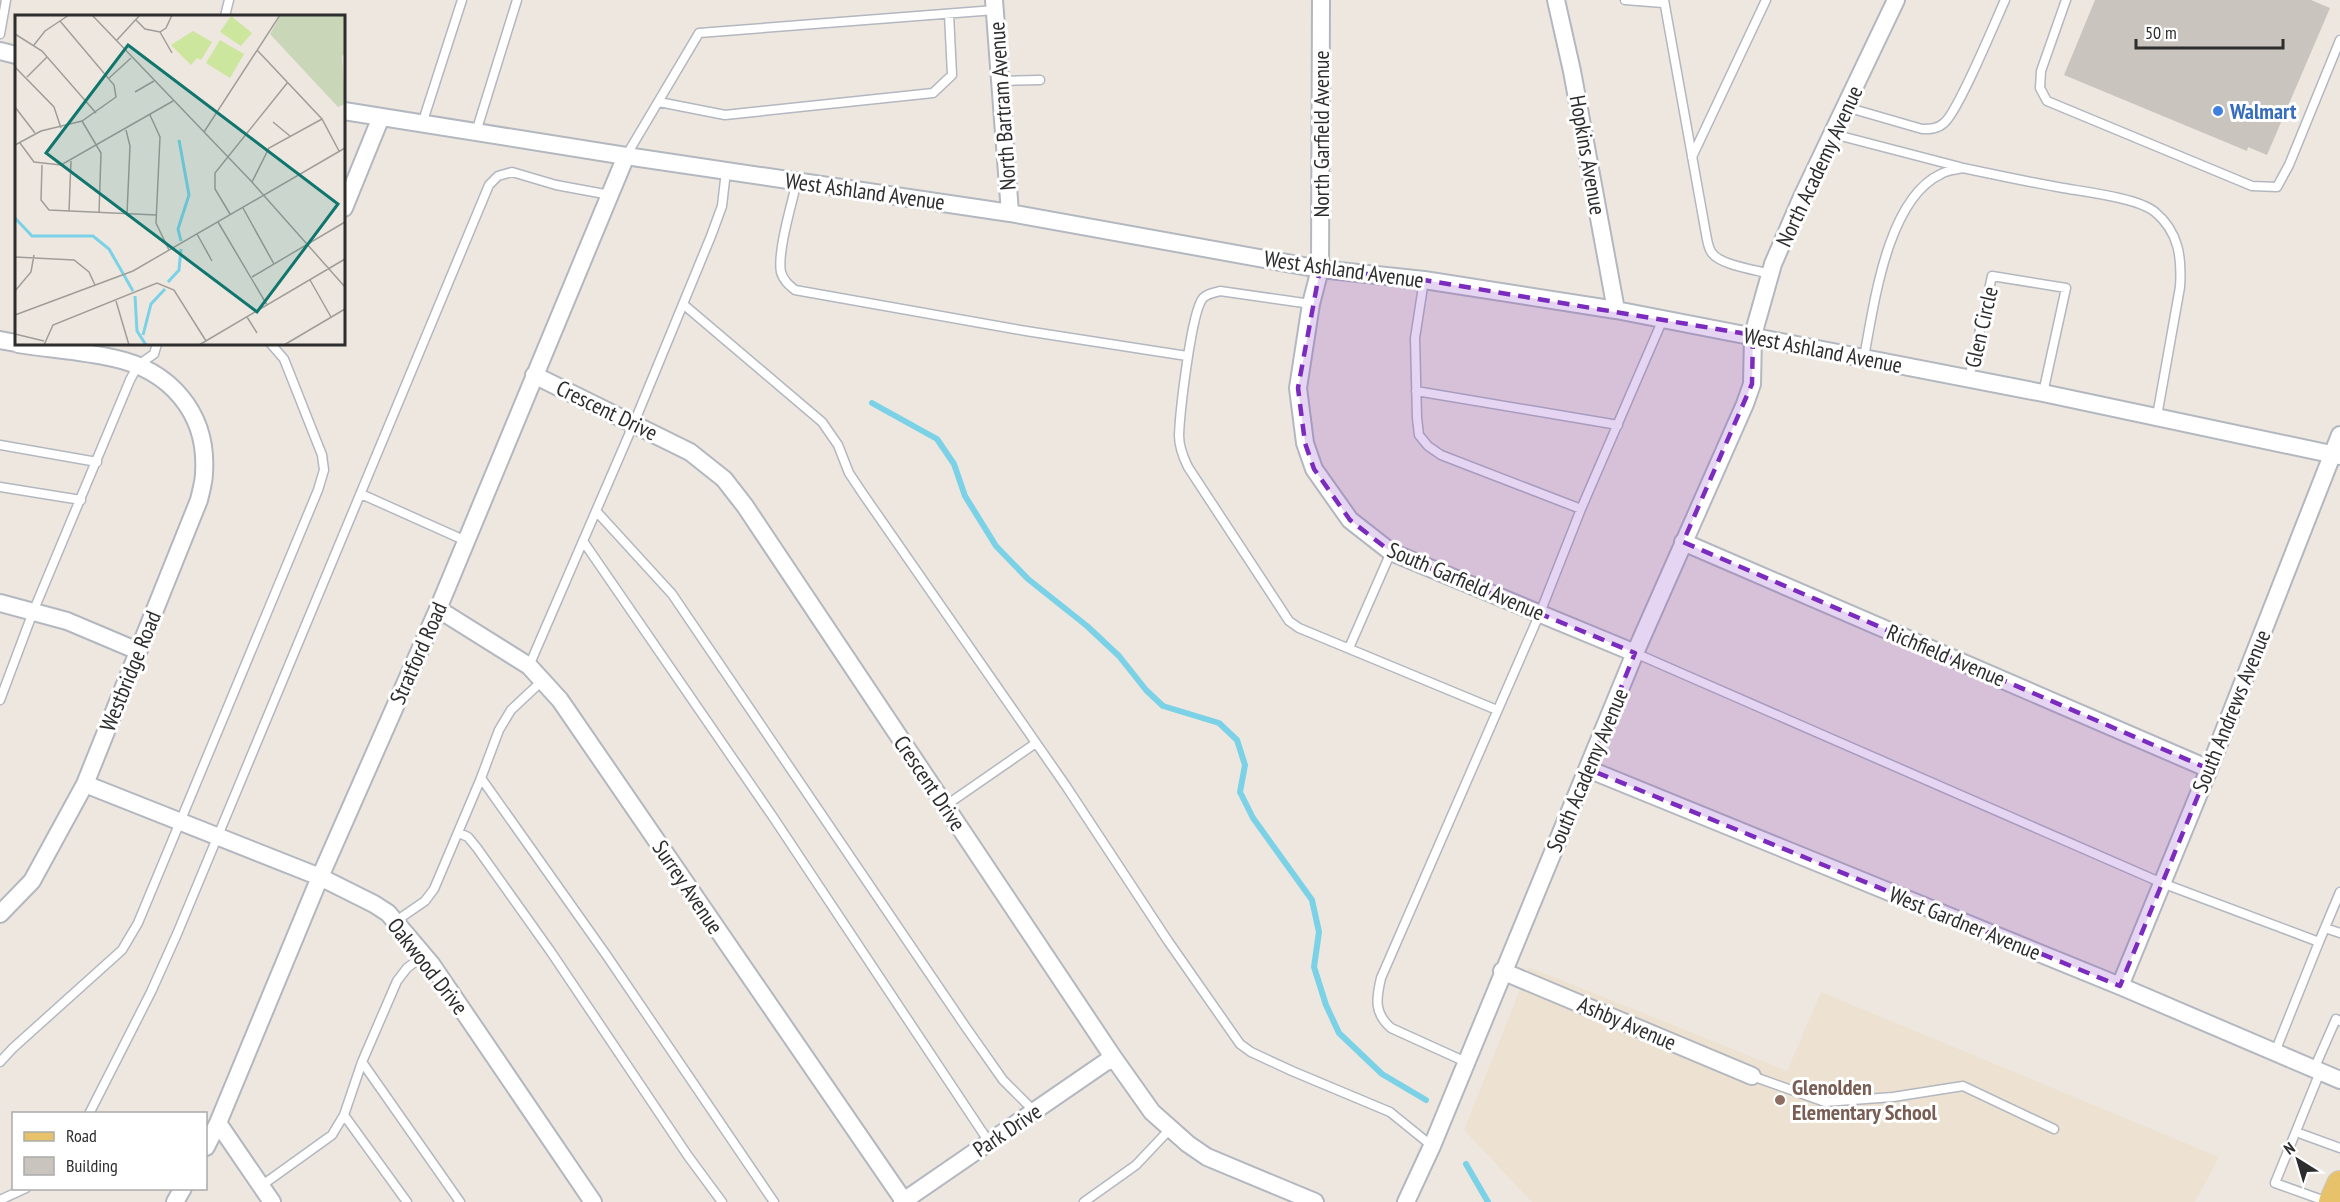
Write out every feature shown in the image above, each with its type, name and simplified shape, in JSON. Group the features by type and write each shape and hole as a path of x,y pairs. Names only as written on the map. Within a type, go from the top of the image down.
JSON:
{"main road":[{"path":"2332,1202 2340,1184"}],"street":[{"name":"North Garfield Avenue","path":"1320,269 1321,0"},
{"name":"Hopkins Avenue","path":"1556,0 1572,71 1616,310"},
{"name":"North Academy Avenue","path":"1754,336 1771,274 1802,197 1896,0"},
{"name":"North Bartram Avenue","path":"994,5 1010,213"},
{"path":"0,51 15,55"},
{"name":"West Ashland Avenue","path":"345,111 1010,213 1320,269 1424,280 1616,310 2043,393 2336,455"},
{"path":"345,206 381,117"},
{"name":"Stratford Road","path":"207,1145 320,878 438,609 626,156"},
{"name":"South Garfield Avenue","path":"1320,269 1311,304 1298,388 1305,443 1314,469 1350,520 1391,552 1635,652"},
{"name":"South Academy Avenue","path":"1406,1202 1432,1146 1635,652 1752,384 1754,336"},
{"name":"Westbridge Road","path":"0,340 15,343"},
{"name":"Westbridge Road","path":"0,914 32,880 85,784 199,500 204,474 204,450 197,426 190,410 172,386 138,365 114,358 45,346"},
{"name":"Crescent Drive","path":"534,375 690,452 724,479 745,506 1152,1112 1207,1157 1315,1202"},
{"name":"South Andrews Avenue","path":"2120,986 2336,455 2340,435"},
{"name":"Richfield Avenue","path":"1683,542 2209,769"},
{"path":"0,603 67,621 138,651"},
{"name":"Surrey Avenue","path":"438,609 529,666 566,709 903,1201"},
{"name":"West Gardner Avenue","path":"1588,769 2120,986 2340,1080"},
{"name":"Oakwood Drive","path":"85,784 320,878 374,904 396,921 424,955 593,1202"},
{"name":"Ashby Avenue","path":"1502,971 1752,1076"},
{"name":"Park Drive","path":"903,1201 1113,1057"},
{"path":"218,1123 272,1202"}],"lane":[{"path":"0,34 6,0"},
{"path":"225,15 229,0"},
{"path":"422,124 462,0"},
{"path":"476,132 517,0"},
{"path":"1625,0 1664,1 1711,252 1719,259 1771,274"},
{"path":"1692,159 1766,0"},
{"path":"1846,107 1922,129 1934,129 1947,122 2005,0"},
{"path":"2066,0 2042,71 2040,88 2047,101 2252,186 2277,187 2289,165 2340,40"},
{"path":"626,156 699,33 949,14 994,5"},
{"path":"658,102 725,115 933,93 952,75 949,14"},
{"path":"1000,81 1040,80"},
{"path":"1833,134 1964,168 2142,204 2155,212 2175,236 2182,267 2157,416"},
{"path":"1864,357 1886,253 1897,221 1928,182 1941,173 1964,168"},
{"path":"529,666 597,512 683,304 722,206 726,171"},
{"path":"90,1112 151,992 489,185 498,176 512,172 556,185 610,195"},
{"path":"797,182 781,258 781,272 785,282 795,290 1026,331 1187,356"},
{"name":"Glen Circle","path":"1969,379 1992,276 2066,288 2043,393"},
{"path":"1424,280 1415,338 1419,435 1441,455 1581,509"},
{"path":"1311,304 1220,291 1210,293 1202,299 1187,356 1179,437 1181,453 1289,621 1299,628 1497,710"},
{"path":"683,304 831,433 849,473 863,494 1036,743 1240,1044 1251,1052 1292,1071 1390,1112 1432,1146"},
{"path":"1466,1062 1391,1028 1383,1021 1377,1010 1381,978 1540,613 1581,509 1663,319"},
{"path":"0,700 33,612 130,380 138,365 154,354 157,345"},
{"path":"0,1062 122,950 138,923 318,490 324,470 322,455 284,359 272,345"},
{"path":"1416,391 1617,425"},
{"path":"0,445 97,462"},
{"path":"0,487 81,500"},
{"path":"361,494 466,541"},
{"path":"597,512 672,594 965,1026 1003,1080 1034,1111"},
{"path":"583,541 773,817 989,1142"},
{"path":"1349,648 1391,552"},
{"path":"1635,652 2162,883 2319,942"},
{"path":"396,921 425,901 434,889 482,778 499,730 511,710 543,680"},
{"path":"945,806 1036,743"},
{"path":"482,778 607,956 774,1202"},
{"path":"459,833 468,837 477,848 722,1202"},
{"path":"2275,1052 2340,892"},
{"path":"2325,928 2340,933"},
{"path":"261,1186 332,1135 344,1115 362,1062 398,981 407,968 424,955"},
{"path":"2328,1202 2276,1183 2336,1020 2340,1021"},
{"path":"362,1062 460,1202"},
{"path":"1752,1076 1825,1102 1893,1097 1963,1086 2054,1129"},
{"path":"344,1115 406,1202"},
{"path":"1084,1202 1136,1165 1170,1129"},
{"path":"2296,1132 2340,1148"},
{"path":"0,1200 22,1190"}],"highlighted area":[{"path":"1320,269 1424,280 1753,335 1752,384 1683,542 2209,769 2120,986 1588,769 1635,653 1391,552 1350,520 1314,469 1305,443 1298,388"}],"shaded area":[{"name":"Glenolden Elementary School","path":"1529,967 1787,1071 1821,992 2219,1157 2195,1202 1532,1202 1464,1130"}],"building":[{"name":"Walmart","path":"2095,0 2311,0 2330,8 2267,155 2248,147 2247,151 2064,75"}],"waterway":[{"path":"872,403 937,439 954,464 965,496 996,546 1028,579 1087,626 1119,656 1146,690 1163,706 1219,723 1237,740 1245,765 1240,792 1253,818 1312,900 1319,932 1314,967 1326,1005 1339,1033 1382,1074 1426,1100"},
{"path":"1466,1164 1488,1202"}],"place":[{"name":"Walmart","path":"2218,111"},
{"name":"Glenolden Elementary School","path":"1780,1100"}]}
